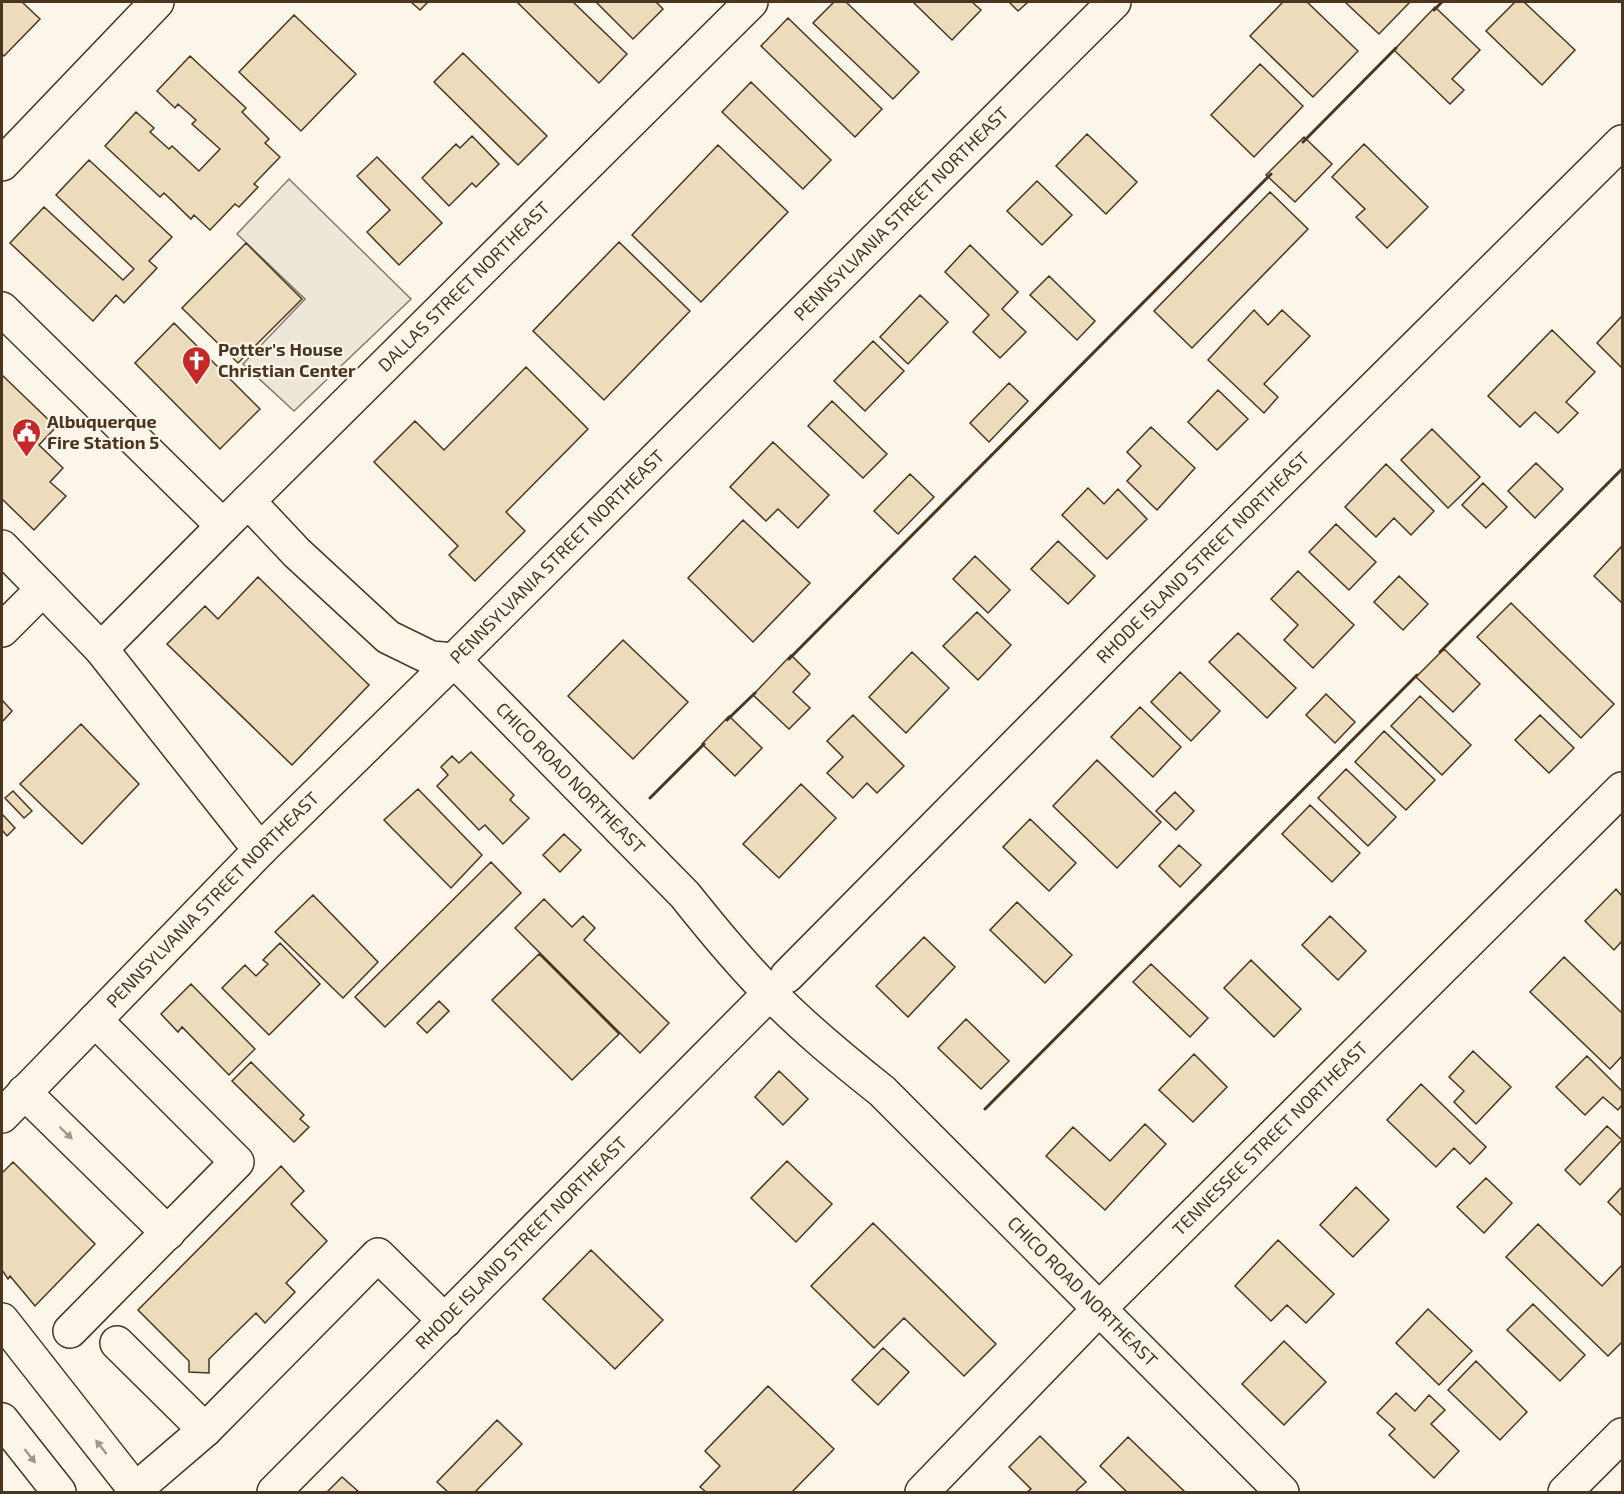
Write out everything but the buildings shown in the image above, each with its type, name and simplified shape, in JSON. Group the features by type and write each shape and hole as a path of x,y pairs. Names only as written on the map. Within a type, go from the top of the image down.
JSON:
{"street":[{"path":"2,164 157,2"},
{"name":"DALLAS STREET NORTHEAST","path":"101,649 222,526 751,2"},
{"name":"PENNSYLVANIA STREET NORTHEAST","path":"8,1108 260,850 454,660 1114,2"},
{"name":"RHODE ISLAND STREET NORTHEAST","path":"274,1492 1135,626 1623,142"},
{"path":"2,309 222,526"},
{"path":"248,501 297,554 388,637 431,658 454,660"},
{"path":"2,547 101,649 260,850"},
{"path":"2,630 44,589"},
{"name":"CHICO ROAD NORTHEAST","path":"454,660 686,895 717,935 778,985 836,1055 882,1091 1282,1492"},
{"name":"TENNESSEE STREET NORTHEAST","path":"922,1492 1099,1309 1623,789"},
{"path":"70,1331 237,1162 95,1020"},
{"path":"8,1108 168,1233"},
{"path":"2,1320 136,1491 205,1430 378,1255 445,1321"},
{"path":"117,1343 205,1430"},
{"path":"2,1420 59,1492"},
{"path":"1565,1492 1623,1435"}],"shaded area":[{"path":"289,179 411,299 294,411 243,364 305,299 237,234"}],"wall":[{"path":"1434,10 1442,2"},
{"path":"1303,142 1396,48"},
{"path":"789,659 1271,174"},
{"path":"1440,652 1622,469"},
{"path":"985,1109 1417,675"},
{"path":"727,720 755,693"},
{"path":"650,798 704,744"}],"place":[{"name":"Potter's House Christian Center","path":"197,386"},
{"name":"Albuquerque Fire Station 5","path":"26,458"}]}
